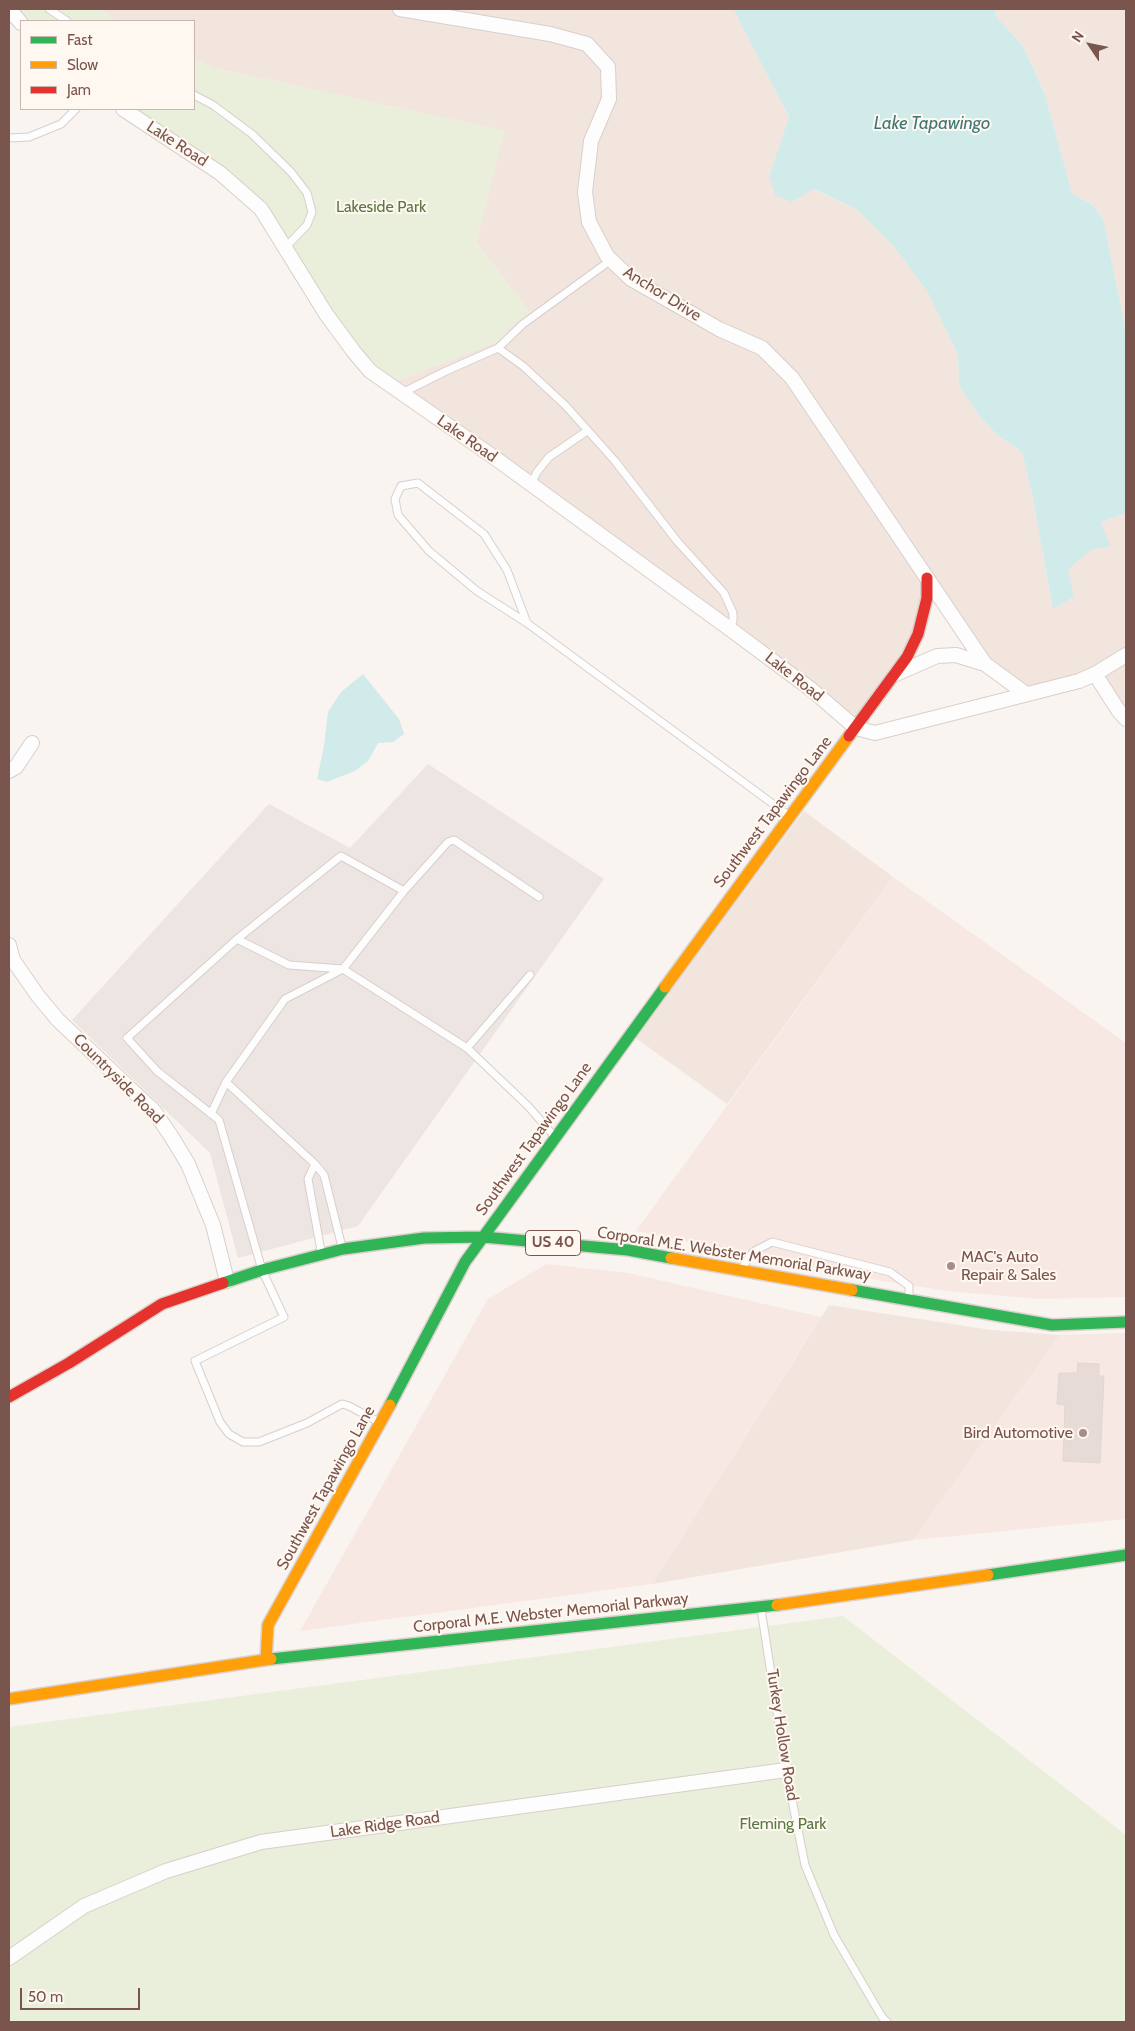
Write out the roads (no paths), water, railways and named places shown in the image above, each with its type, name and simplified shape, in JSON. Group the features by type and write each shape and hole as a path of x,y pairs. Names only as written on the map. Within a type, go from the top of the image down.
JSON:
{"main road":[{"path":"895,675 907,657 918,634 927,598 927,578"},
{"name":"Southwest Tapawingo Lane","path":"266,1660 268,1625 381,1423 465,1262 789,816 895,675"},
{"name":"Corporal M.E. Webster Memorial Parkway","path":"9,1397 68,1363 162,1304 262,1270 343,1249 424,1238 483,1237 628,1250 1052,1325 1126,1322"},
{"name":"Corporal M.E. Webster Memorial Parkway","path":"9,1699 266,1660 761,1606 1126,1555"}],"street":[{"path":"9,9 20,22"},
{"name":"Anchor Drive","path":"400,9 550,34 587,44 608,67 609,99 591,140 585,192 589,222 607,256 632,279 719,329 762,348 792,378 985,664"},
{"name":"Lake Road","path":"124,110 220,173 261,209 326,314 370,370 730,629 812,690 856,728"},
{"name":"Anchor Drive","path":"895,675 938,656 956,655 985,664 1026,694"},
{"path":"856,728 876,733 1079,681 1096,674 1126,655"},
{"path":"1096,674 1118,710 1126,719"},
{"path":"9,771 16,767 32,743"},
{"name":"Countryside Road","path":"10,951 13,960 38,996 58,1020 154,1111 171,1136 188,1164 214,1226 227,1281"},
{"name":"Lake Ridge Road","path":"9,1958 84,1906 166,1871 261,1842 786,1770"}],"lane":[{"path":"49,9 66,20"},
{"path":"195,96 213,105 252,134 290,172 307,193 312,212 307,225 284,248"},
{"path":"9,138 29,137 61,124 75,110"},
{"path":"402,393 498,348 523,324 611,260"},
{"path":"498,348 523,366 566,406 615,461 677,541 724,593 733,613 733,622 730,629"},
{"path":"531,485 537,472 549,457 587,431"},
{"path":"527,622 507,570 484,534 418,483 401,486 395,499 398,515 429,551 477,591 527,622 789,816"},
{"path":"211,1114 226,1082 285,999 343,969 404,891 448,842 454,840 539,897"},
{"path":"381,1423 342,1404 307,1423 259,1442 243,1442 229,1434 220,1422 195,1361 284,1317 262,1270 219,1120 157,1071 126,1038 237,939 341,856 404,891"},
{"path":"237,939 289,965 343,969 467,1048 528,1106 555,1138"},
{"path":"467,1048 530,975"},
{"path":"226,1082 315,1164 324,1175 343,1249"},
{"path":"315,1164 308,1179 322,1255"},
{"path":"740,1270 753,1252 772,1242 890,1272 908,1286 908,1299"},
{"name":"Turkey Hollow Road","path":"761,1606 786,1770 805,1865 834,1935 882,2017 887,2022"}],"water":[{"name":"Lake Tapawingo","path":"733,9 996,9 995,15 1023,46 1044,92 1072,193 1092,205 1103,218 1126,332 1126,513 1101,522 1110,546 1091,550 1068,569 1074,597 1053,609 1032,494 1022,452 997,435 978,414 959,386 958,355 927,291 895,248 856,209 814,189 792,202 775,195 769,176 789,117"},
{"path":"363,674 399,719 404,734 393,742 378,743 368,761 355,771 327,782 317,779 324,746 328,712 341,692"}],"place":[{"name":"MAC's Auto Repair & Sales","path":"951,1266"},
{"name":"Bird Automotive","path":"1083,1433"}],"park label":[{"name":"Lakeside Park","path":"381,207"},
{"name":"Fleming Park","path":"783,1824"}]}
